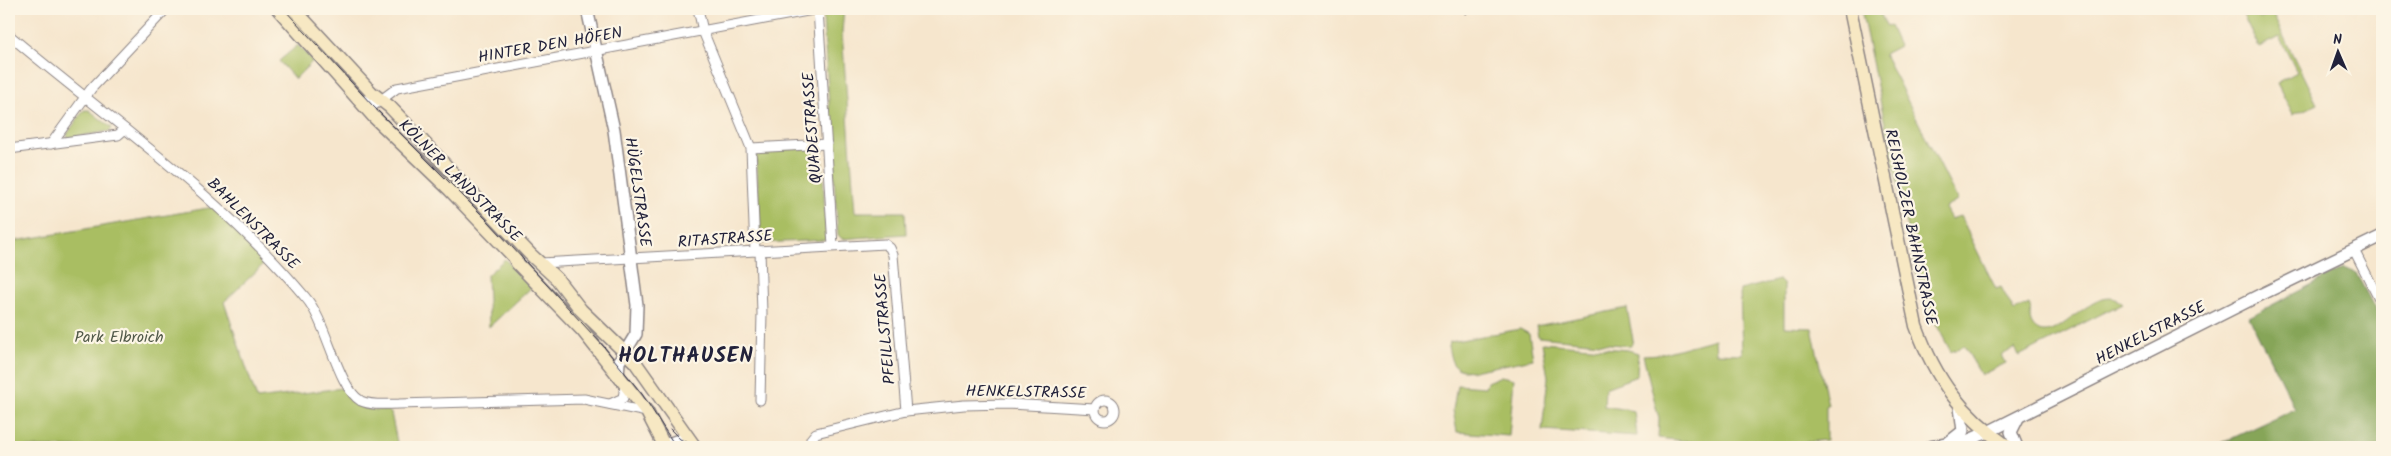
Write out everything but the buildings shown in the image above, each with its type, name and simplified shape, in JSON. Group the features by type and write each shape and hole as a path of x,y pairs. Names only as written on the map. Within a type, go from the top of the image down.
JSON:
{"main road":[{"name":"KÖLNER LANDSTRASSE","path":"278,9 355,96 450,190 583,332 647,412 662,446"},
{"name":"KÖLNER LANDSTRASSE","path":"294,9 557,279 581,310 626,352 674,414 693,444"},
{"name":"REISHOLZER BAHNSTRASSE","path":"1850,9 1916,326 1933,366 1960,406 1988,432 2008,447"},
{"path":"389,130 391,124 396,121 410,129"},
{"path":"514,257 526,266 535,266 541,263"}],"street":[{"path":"51,144 91,89 166,9"},
{"name":"HÜGELSTRASSE","path":"587,9 614,130 637,305 637,328 632,344 619,362 621,381"},
{"path":"698,9 703,31 751,148 762,313 760,400"},
{"name":"HINTER DEN HÖFEN","path":"381,100 398,88 818,9"},
{"name":"QUADESTRASSE","path":"818,9 833,246"},
{"name":"BAHLENSTRASSE","path":"9,35 84,98 184,177 258,243 314,308 346,383 361,400 374,404 399,404 584,399 647,412"},
{"path":"355,96 371,106 381,100"},
{"path":"9,149 118,136 125,129"},
{"path":"751,148 827,144"},
{"name":"HENKELSTRASSE","path":"1930,447 1969,440 2018,418 2256,297 2382,236"},
{"name":"RITASTRASSE","path":"541,263 878,243 888,246"},
{"name":"PFEILLSTRASSE","path":"888,246 893,255 906,411"},
{"path":"2354,250 2382,306"},
{"path":"557,279 556,268 563,262"},
{"path":"610,404 623,398 621,381"},
{"name":"HENKELSTRASSE","path":"814,447 811,443 812,437 819,433 906,411 987,404 1095,409"},
{"path":"1947,444 1963,431 1964,423 1960,416 1960,406"},
{"path":"2017,447 2011,432 2018,418"},
{"path":"662,446 682,439 693,444"}],"green space":[{"path":"824,9 844,9 842,32 855,212 905,212 906,234 842,239 838,235 823,18"},
{"path":"1861,9 1886,10 1880,13 1887,27 1890,26 1899,46 1884,54 1957,199 1957,201 1945,208 1951,219 1960,216 1996,289 2001,287 2014,311 2029,304 2031,323 2042,332 2052,330 2063,324 2099,300 2111,298 2123,303 2019,356 2015,348 2002,355 2006,363 1981,375 1964,346 1951,352 1934,320 1916,272"},
{"path":"2240,9 2254,9 2260,19 2272,13 2317,104 2293,115 2277,83 2297,72 2279,37 2259,47"},
{"path":"298,45 313,61 295,79 279,61"},
{"path":"84,110 89,110 112,128 110,131 68,138 67,134"},
{"path":"822,147 826,240 761,243 756,150"},
{"name":"Park Elbroich","path":"214,207 267,261 224,302 257,399 342,388 360,406 386,410 391,413 398,447 9,447 9,242"},
{"path":"505,259 531,288 489,327 487,275"},
{"path":"2343,268 2356,273 2382,322 2382,447 2213,447 2295,409 2249,317"},
{"path":"1779,280 1784,285 1784,327 1812,328 1828,405 1826,406 1826,440 1761,447 1739,447 1658,438 1659,419 1643,355 1660,354 1715,339 1716,353 1742,354 1740,290"},
{"path":"1627,308 1633,340 1631,346 1538,337 1536,326"},
{"path":"1520,329 1529,334 1533,359 1473,371 1457,368 1452,362 1448,346 1450,342"},
{"path":"1542,343 1628,350 1638,353 1637,376 1605,388 1604,406 1634,411 1637,436 1542,430 1548,377"},
{"path":"1501,376 1514,379 1509,436 1457,432 1453,410 1457,385 1485,387 1487,382"}],"tram line":[{"path":"284,9 373,106 489,222 605,348 642,394 676,447"},
{"path":"670,429 680,439 697,447"}],"railway":[{"path":"1465,9 1466,14"}],"district":[{"name":"HOLTHAUSEN","path":"686,355"}]}
